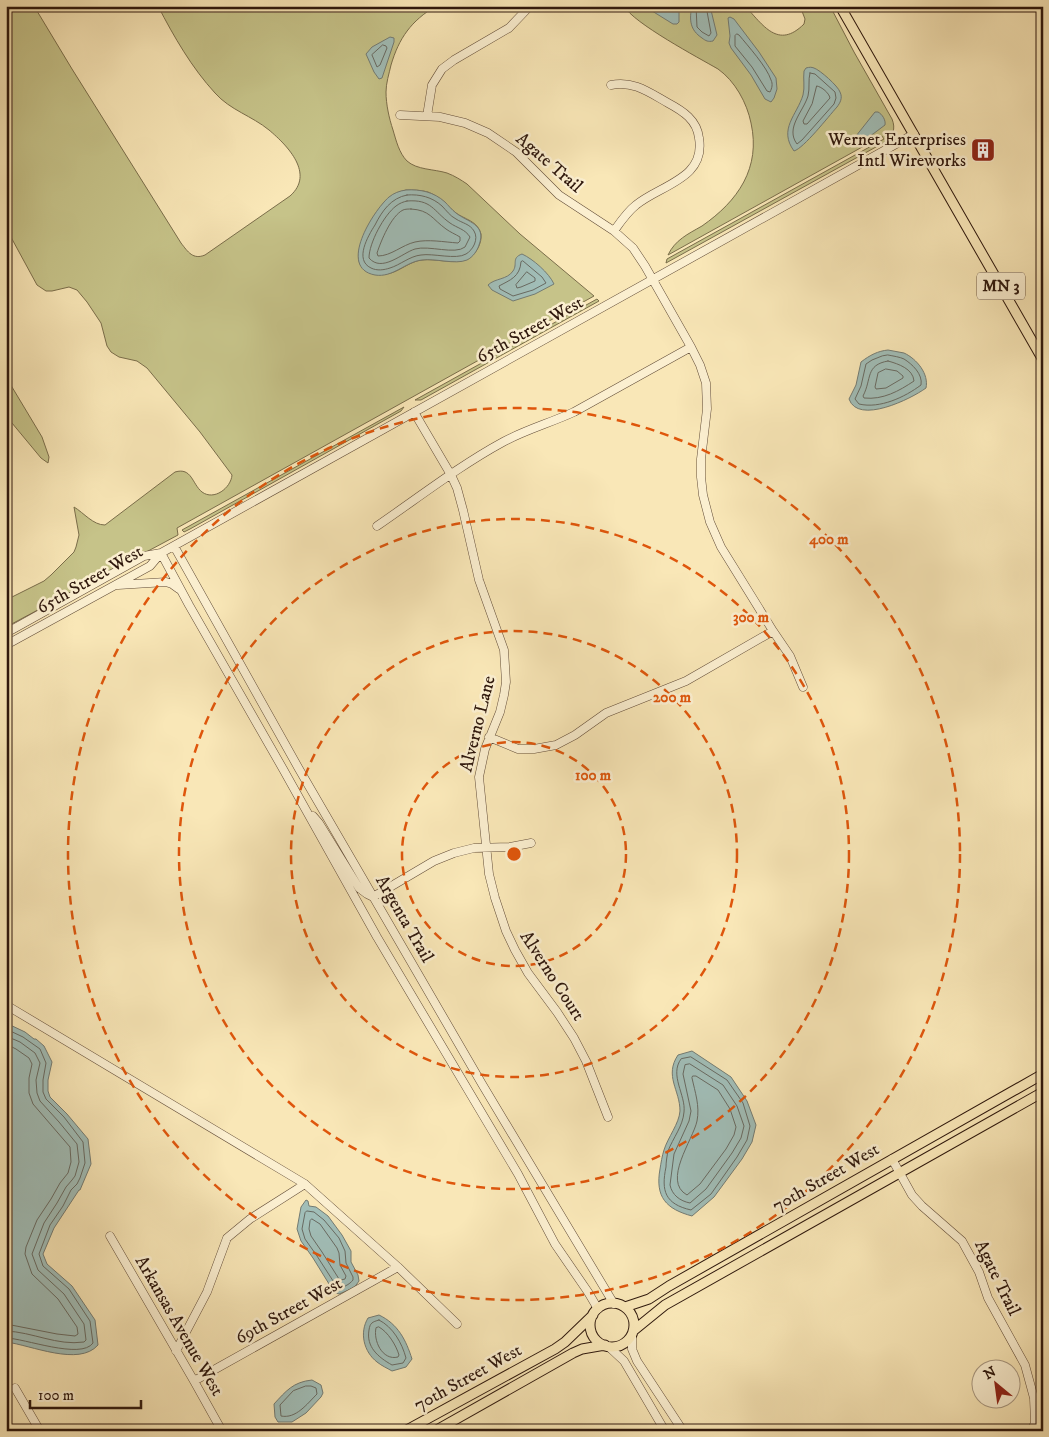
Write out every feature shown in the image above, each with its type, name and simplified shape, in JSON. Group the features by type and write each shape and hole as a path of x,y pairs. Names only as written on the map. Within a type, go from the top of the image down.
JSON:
{"main road":[{"name":"MN 3","path":"840,6 1043,360"},
{"name":"70th Street West","path":"624,1307 656,1295 677,1281 1043,1074"},
{"name":"70th Street West","path":"632,1333 665,1305 1043,1092"},
{"path":"614,1304 624,1307 630,1312 633,1319 632,1333 623,1344 607,1346 593,1335 591,1321 596,1312 603,1306 614,1304"},
{"name":"70th Street West","path":"405,1431 555,1349 566,1342 596,1312"},
{"name":"70th Street West","path":"435,1431 573,1353 582,1349 607,1346"}],"street":[{"path":"427,116 432,85 442,69 509,28 530,6"},
{"path":"612,85 624,83 634,85 682,111 694,123 700,142 698,156 690,171 679,180 635,206 614,230"},
{"name":"Agate Trail","path":"400,115 427,116 459,121 477,127 494,136 526,160 564,198 614,230 635,250 691,347 700,365 706,384 707,409 701,468 706,509 721,547 790,656 803,687"},
{"name":"65th Street West","path":"6,633 144,556 161,553 174,546 914,134"},
{"path":"377,526 503,442 574,412 691,347"},
{"name":"Alverno Lane","path":"414,412 457,488 481,588 504,650 506,682 500,712 489,737 479,777 486,847"},
{"name":"Argenta Trail","path":"174,546 373,897 614,1304"},
{"name":"65th Street West","path":"6,645 150,566 161,553"},
{"name":"Argenta Trail","path":"161,553 382,946 518,1174 555,1244 588,1292 596,1312"},
{"path":"114,586 166,582 176,586 184,595"},
{"path":"489,737 518,748 534,749 556,745 606,713 686,681 773,631"},
{"path":"304,806 319,823 359,888 373,897 444,857 462,851 486,847 505,847 531,843"},
{"name":"Alverno Court","path":"486,847 495,898 500,916 512,944 528,973 574,1038 590,1070 608,1117"},
{"path":"6,1005 305,1184 398,1266 457,1324"},
{"name":"Agate Trail","path":"892,1159 912,1195 962,1241 979,1272 988,1298 1025,1365 1034,1398 1035,1422 1032,1431"},
{"path":"176,1351 207,1292 227,1238 250,1219 305,1184"},
{"name":"Arkansas Avenue West","path":"110,1236 222,1431"},
{"name":"69th Street West","path":"194,1381 398,1266"},
{"path":"632,1333 632,1349 637,1361 683,1431"},
{"path":"607,1346 624,1361 665,1431"},
{"path":"15,1388 40,1431"}],"shaded area":[{"path":"6,6 34,6 181,243 194,256 201,256 290,196 297,188 300,179 299,170 291,152 284,144 262,125 227,104 207,83 184,52 158,6 436,6 407,31 398,46 391,65 386,92 388,111 402,154 411,164 447,173 467,184 520,234 594,296 177,528 178,535 6,627 6,600 44,581 74,552 79,535 74,507 93,521 105,525 175,472 185,472 202,492 212,495 221,492 229,484 232,475 200,432 147,368 137,361 119,357 111,352 107,346 101,323 77,290 69,287 46,291 37,285 6,228","holes":["406,190 423,191 432,194 456,213 477,226 481,234 481,240 479,247 473,255 459,261 418,261 395,272 386,274 372,273 365,270 360,265 359,252 369,225 388,199"]},
{"path":"624,6 745,6 771,32 786,35 804,24 805,19 800,6 830,6 892,119 894,129 892,135 885,142 666,263 667,259 884,139 882,136 668,255 678,241 702,226 726,206 744,182 753,155 751,123 747,108 739,93 724,74 653,31"},
{"path":"597,299 599,301 421,400 415,400"},
{"path":"6,377 42,437 49,457 48,463 41,458 7,417"},
{"path":"404,407 401,411 190,529 184,532 182,530"}],"water":[{"path":"644,6 677,6 679,22 673,24"},
{"path":"692,6 710,6 717,35 713,41 705,40 695,32 691,24"},
{"path":"728,18 734,19 759,52 776,78 777,89 771,102 765,99 751,75 731,48"},
{"path":"390,37 394,38 394,42 382,78 379,79 366,54 372,47"},
{"path":"806,68 817,69 824,75 839,89 841,98 837,107 816,132 794,151 788,136 788,129 803,95 804,71"},
{"path":"875,112 882,116 885,125 873,134 852,144 852,141"},
{"path":"416,190 432,194 445,202 456,213 475,224 481,238 473,256 467,260 451,262 416,261 388,274 381,275 375,275 364,270 359,262 359,251 368,226 382,204 389,197 397,192"},
{"path":"522,254 540,267 554,284 535,294 513,301 492,290 488,285 510,274 517,257"},
{"path":"888,350 904,353 917,363 926,377 926,388 897,403 873,410 863,410 854,406 849,399 856,385 861,362 874,354"},
{"path":"6,1023 25,1032 44,1046 52,1062 48,1080 50,1097 88,1139 91,1164 80,1190 54,1228 43,1254 47,1264 72,1286 95,1320 98,1345 90,1351 79,1354 54,1353 6,1342"},
{"path":"692,1051 731,1077 747,1101 756,1125 752,1142 742,1159 714,1197 692,1216 675,1210 664,1200 659,1187 659,1179 664,1150 678,1121 680,1111 672,1070 678,1055"},
{"path":"306,1200 309,1206 316,1207 328,1216 351,1251 351,1262 359,1281 354,1288 339,1294 334,1292 301,1241 297,1229 301,1207"},
{"path":"379,1315 391,1323 404,1339 412,1359 406,1367 392,1371 377,1362 366,1348 363,1336 365,1324 368,1318"},
{"path":"312,1380 321,1385 323,1393 321,1397 306,1413 292,1422 278,1422 275,1417 274,1404 286,1391 295,1385"}],"place":[{"name":"Wernet Enterprises Intl Wireworks","path":"983,150"}]}
